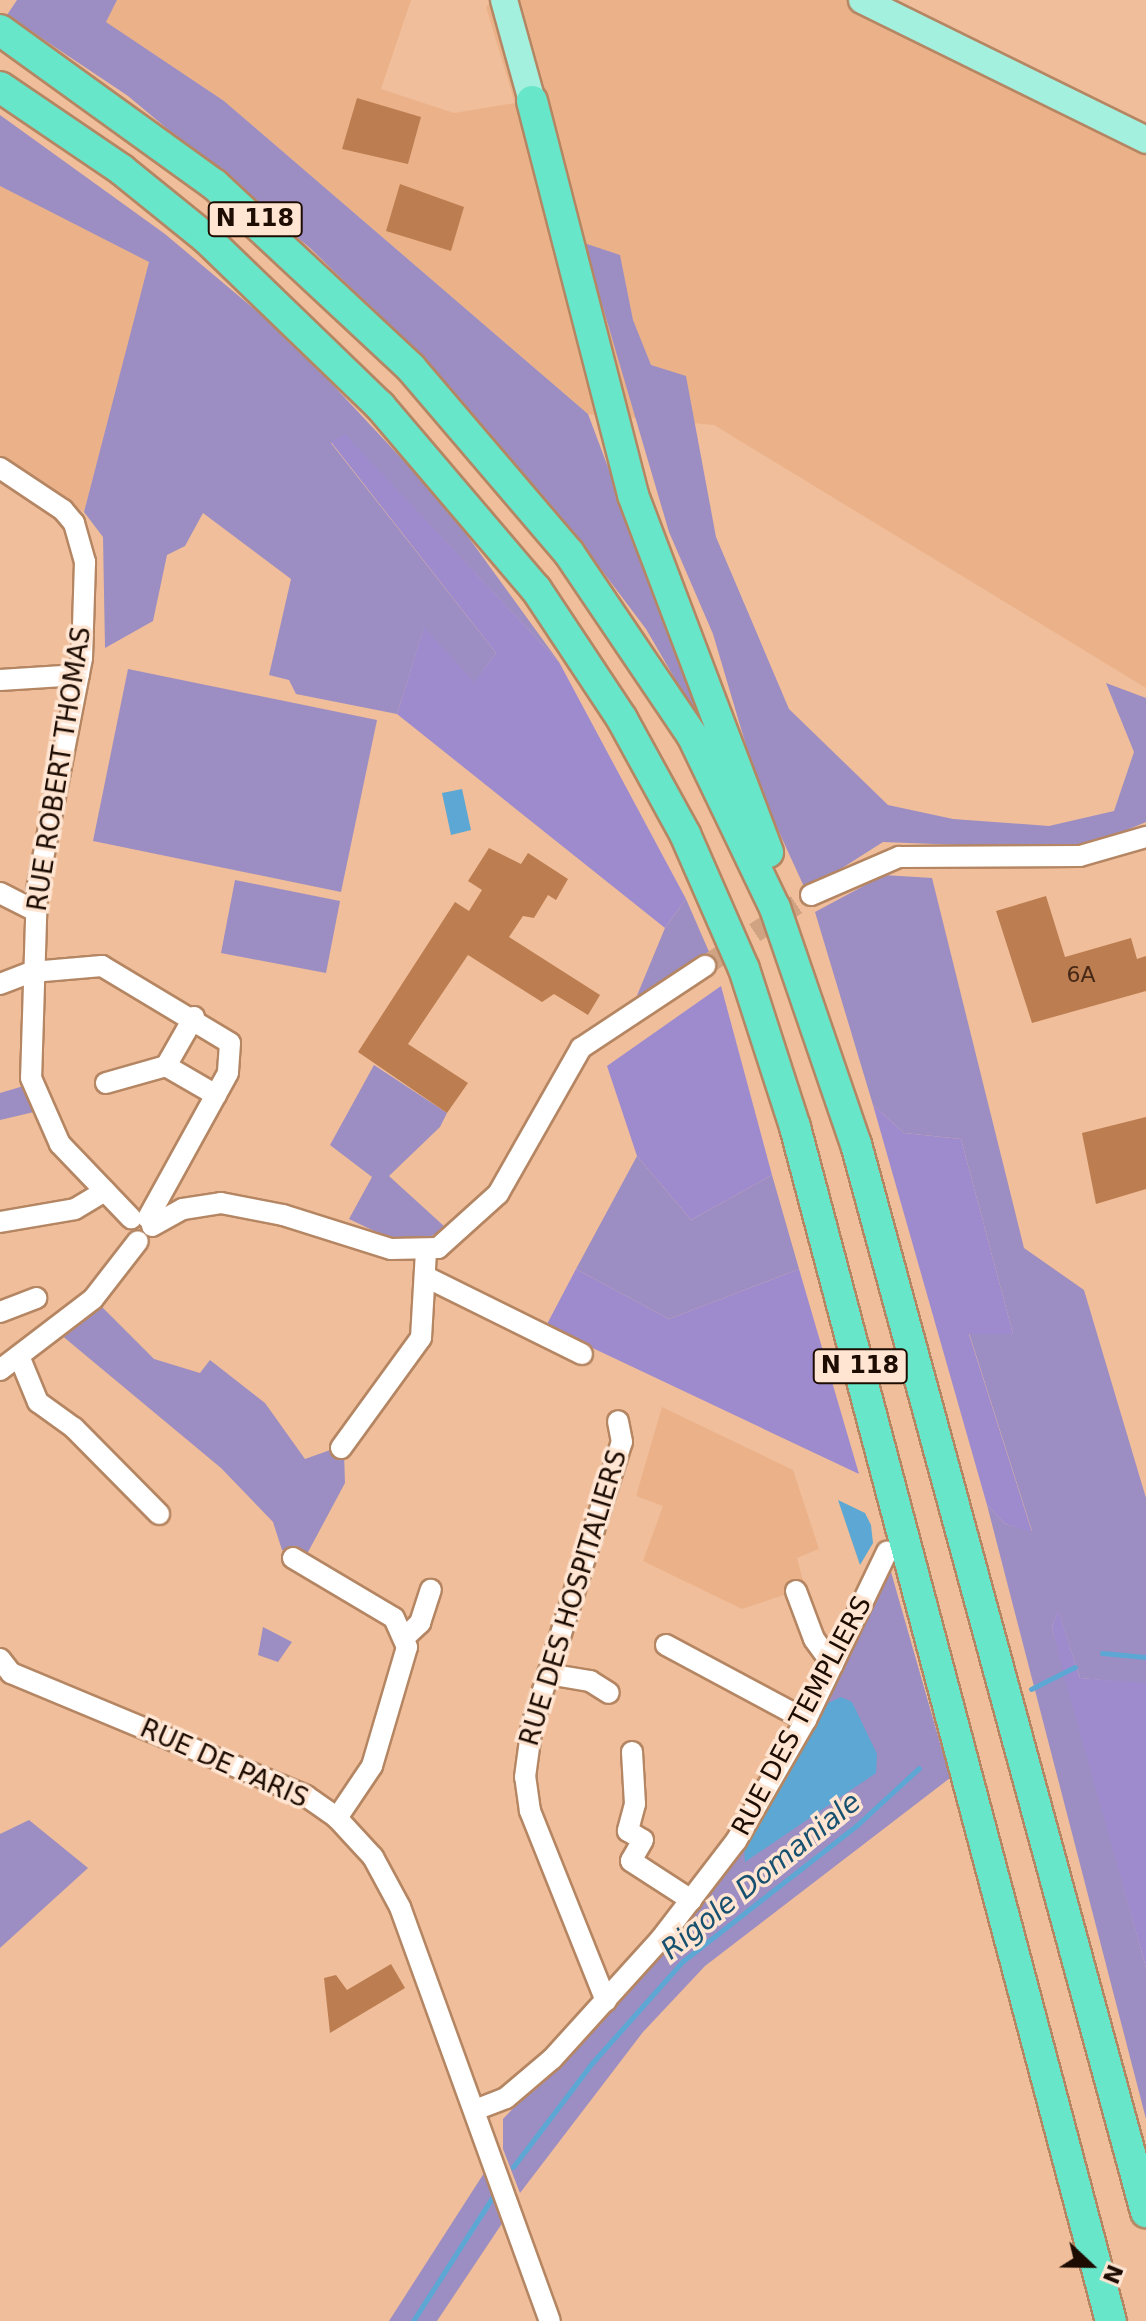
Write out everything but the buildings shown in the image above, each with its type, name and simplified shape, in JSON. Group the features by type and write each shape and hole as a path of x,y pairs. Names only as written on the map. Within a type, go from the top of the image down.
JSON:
{"highway":[{"name":"N 118","path":"0,30 118,109 267,229 400,357 479,444 579,565 663,690 743,835 783,931 891,1266 1146,2212"},
{"name":"N 118","path":"0,87 122,170 206,238 380,406 536,589 622,719 685,834 744,969 800,1142 1111,2321"},
{"path":"531,97 633,495 784,895 783,931"}],"main road":[{"path":"504,0 531,97"},
{"path":"862,0 1146,140"}],"street":[{"name":"RUE ROBERT THOMAS","path":"0,468 63,510 81,541 86,604 79,675 45,829 35,911 31,1078 42,1115 72,1159 142,1226"},
{"path":"0,680 79,675"},
{"path":"811,895 899,857 1080,856 1146,837"},
{"path":"0,893 35,911"},
{"path":"0,984 32,972 102,966 226,1037 233,1049 216,1095 142,1226 93,1299 0,1370"},
{"path":"142,1226 183,1209 221,1203 283,1215 391,1249 426,1251 457,1235 498,1194 581,1048 705,966"},
{"path":"106,1083 166,1066 194,1017"},
{"path":"166,1066 216,1095"},
{"path":"0,1222 75,1209 105,1191"},
{"path":"341,1448 417,1347 426,1277 426,1251"},
{"path":"426,1277 582,1354"},
{"path":"0,1312 36,1298"},
{"path":"19,1356 33,1376 38,1402 74,1428 159,1514"},
{"name":"RUE DES HOSPITALIERS","path":"606,2001 526,1794 530,1734 622,1442 618,1421"},
{"name":"RUE DES TEMPLIERS","path":"475,2110 506,2098 606,2001 736,1841 806,1720 887,1552"},
{"path":"293,1558 385,1611 405,1637"},
{"path":"337,1818 372,1766 405,1637 420,1623 431,1590"},
{"path":"796,1591 814,1639 833,1665"},
{"path":"666,1645 806,1720"},
{"name":"RUE DE PARIS","path":"0,1659 11,1673 306,1796 337,1818 373,1857 400,1907 550,2321"},
{"path":"548,1674 590,1681 609,1693"},
{"path":"632,1752 635,1804 628,1831 643,1840 631,1861 635,1867 691,1900"}],"shaded area":[{"path":"17,0 117,0 106,22 224,101 588,414 711,741 646,629 594,560 388,324 310,248 128,96 7,15"},
{"path":"117,0 411,0 381,89 454,113 515,103 486,7 494,0 896,0 1146,132 1146,688 714,425 588,414 224,101 105,22"},
{"path":"0,115 165,234 291,340 445,505 559,662 345,435 331,443 496,653 474,683 424,628 397,714 296,694 289,680 269,675 291,579 203,513 185,546 167,555 153,621 105,648 103,537 84,512 149,262 0,186"},
{"path":"0,186 150,262 84,512 0,461"},
{"path":"584,243 620,255 633,320 651,365 686,376 716,537 789,709 888,805 953,819 1049,826 1114,811 1134,752 1106,683 1146,698 1146,822 1095,843 1038,848 883,842 806,891 758,786 713,634 669,532"},
{"path":"345,434 559,662 686,899 665,928 397,714 424,627 474,682 496,653 331,442"},
{"path":"128,669 377,720 341,892 93,841"},
{"path":"884,875 932,878 1024,1248 1084,1290 1146,1498 1146,1684 1080,1678 1058,1611 1052,1627 1146,1968 1146,2119 987,1505 1005,1524 1032,1531 969,1333 1013,1334 961,1139 904,1133 873,1105 815,912"},
{"path":"235,880 340,901 326,973 221,953"},
{"path":"686,899 710,954 631,1010 665,928"},
{"path":"721,986 772,1175 691,1220 637,1156 607,1066"},
{"path":"374,1065 447,1113 440,1127 389,1176 445,1227 426,1240 391,1239 349,1219 372,1177 330,1145"},
{"path":"27,1085 34,1112 0,1120 0,1093"},
{"path":"873,1105 904,1133 961,1139 1013,1334 969,1334 1032,1532 1005,1524 987,1505"},
{"path":"637,1156 691,1220 772,1175 799,1269 669,1319 576,1269"},
{"path":"576,1269 669,1319 799,1269 859,1474 546,1326"},
{"path":"101,1306 154,1359 200,1373 210,1360 265,1403 305,1459 333,1449 344,1453 345,1483 307,1554 282,1550 273,1522 221,1468 60,1334"},
{"path":"662,1407 793,1470 819,1549 797,1558 805,1588 742,1609 643,1561 663,1506 636,1496"},
{"path":"887,1558 950,1778 705,1966 643,2032 520,2193 503,2149 503,2119 677,1938 729,1868 802,1738"},
{"path":"1058,1610 1080,1678 1146,1683 1146,1968 1052,1627"},
{"path":"263,1627 292,1642 278,1662 258,1655"},
{"path":"29,1820 88,1868 0,1948 0,1834"},
{"path":"486,2170 509,2213 437,2321 389,2321"}],"water":[{"path":"462,789 471,830 451,835 442,793"},
{"path":"838,1500 865,1513 871,1525 873,1543 860,1565"},
{"path":"841,1697 852,1702 877,1754 876,1773 745,1862 744,1848 828,1703"}],"waterway":[{"name":"Rigole Domaniale","path":"1102,1653 1146,1657"},
{"name":"Rigole Domaniale","path":"1031,1689 1075,1667"},
{"name":"Rigole Domaniale","path":"513,2167 592,2063 683,1961 857,1825 919,1768"},
{"name":"Rigole Domaniale","path":"413,2321 497,2190"}],"tunnel":[{"path":"705,966 811,895"}]}
